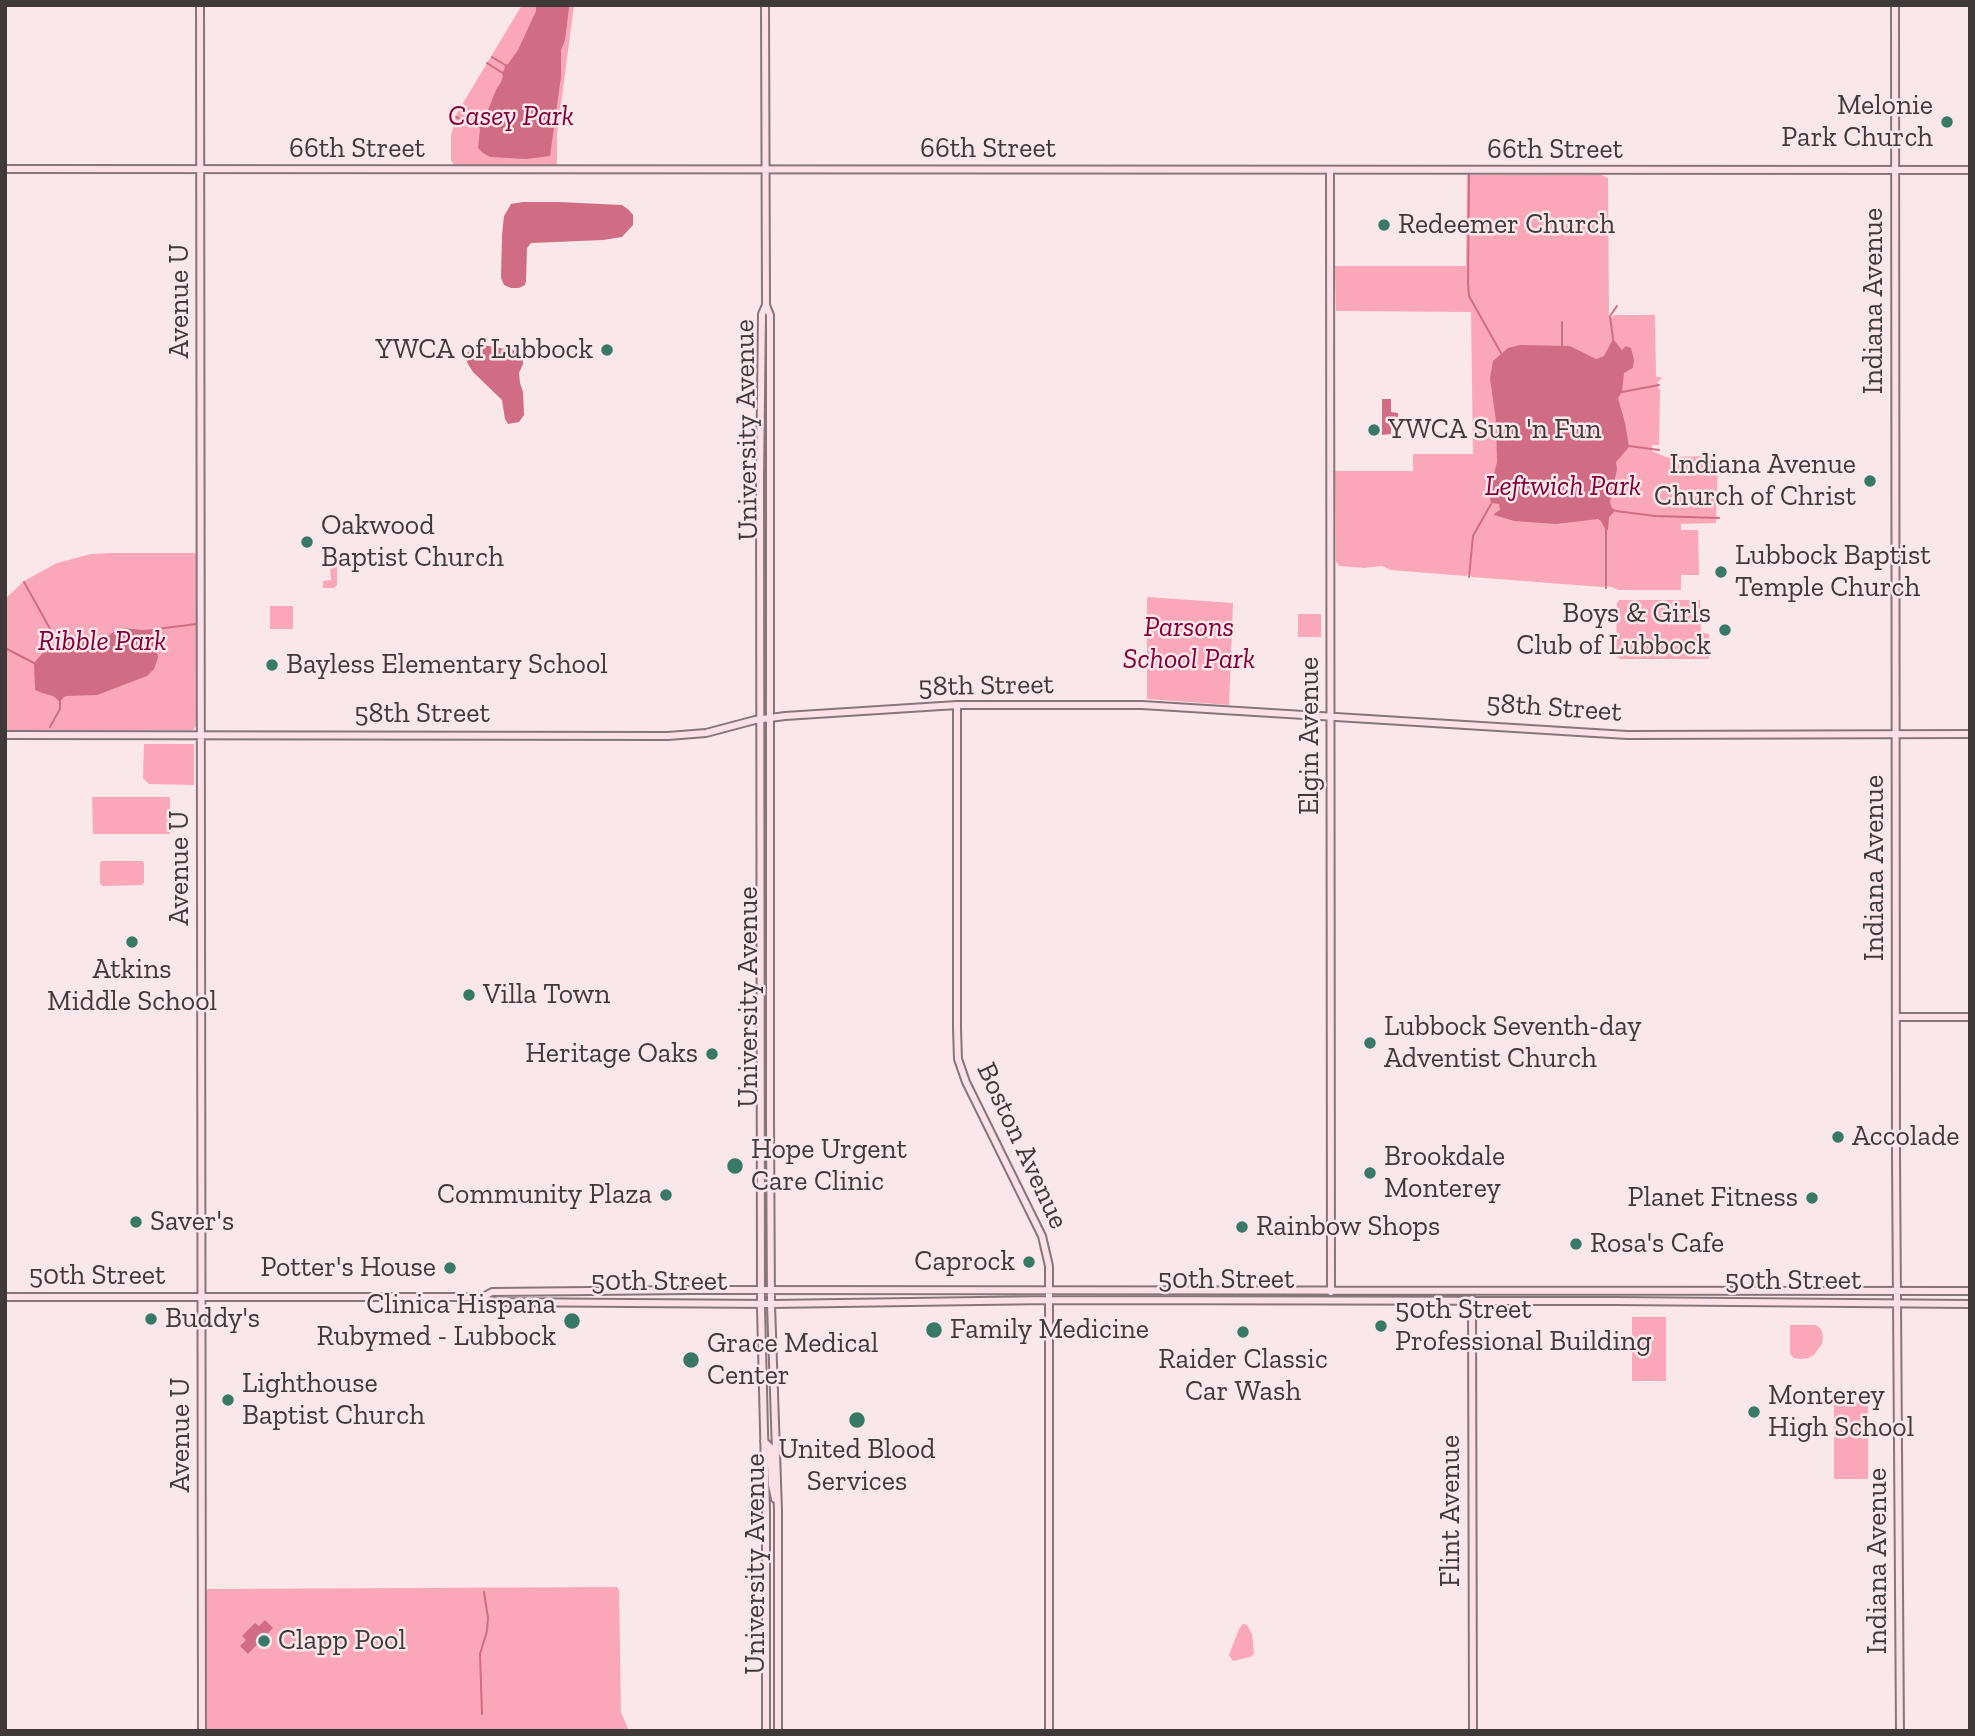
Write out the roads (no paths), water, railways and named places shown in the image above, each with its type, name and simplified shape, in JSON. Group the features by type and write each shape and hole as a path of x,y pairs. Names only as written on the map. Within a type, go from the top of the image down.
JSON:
{"main road":[{"name":"Avenue U","path":"200,5 202,1731"},
{"name":"University Avenue","path":"765,5 766,305 770,315 771,1304 778,1511 778,1731"},
{"name":"Indiana Avenue","path":"1895,5 1900,1731"},
{"name":"66th Street","path":"5,169 1970,170"},
{"name":"Elgin Avenue","path":"1331,170 1331,1301"},
{"name":"University Avenue","path":"766,305 762,314 760,478 761,1303 766,1511 766,1731"},
{"name":"58th Street","path":"5,736 677,736 706,733 770,718 957,705 1142,705 1627,734 1970,734"},
{"name":"Boston Avenue","path":"957,705 958,1059 966,1082 1042,1236 1049,1266 1049,1731"},
{"path":"1896,1017 1970,1017"},
{"name":"50th Street","path":"5,1297 483,1297 492,1292 761,1290 1970,1291"},
{"name":"Flint Avenue","path":"1472,1290 1473,1731"},
{"name":"50th Street","path":"483,1297 492,1302 771,1304 1049,1300 1970,1304"},
{"path":"762,1387 774,1386"},
{"path":"764,1441 770,1447 772,1485 778,1511"}],"waterway":[{"path":"492,57 505,65"},
{"path":"487,63 501,72"},
{"path":"456,117 478,126"},
{"path":"1469,175 1469,296 1501,353"},
{"path":"1613,339 1610,316 1617,306"},
{"path":"1562,322 1562,346"},
{"path":"1622,392 1659,385"},
{"path":"1629,446 1659,450"},
{"path":"1469,577 1473,536 1491,504"},
{"path":"1616,511 1655,516 1719,518"},
{"path":"1606,530 1606,588"},
{"path":"24,582 58,643"},
{"path":"156,629 197,624"},
{"path":"5,648 34,663"},
{"path":"50,727 60,709 60,702"},
{"path":"482,1714 480,1654 488,1618 484,1592"}],"place":[{"name":"Melonie Park Church","path":"1947,122"},
{"name":"Redeemer Church","path":"1384,225"},
{"name":"YWCA of Lubbock","path":"607,350"},
{"name":"YWCA Sun 'n Fun","path":"1374,430"},
{"name":"Indiana Avenue Church of Christ","path":"1870,481"},
{"name":"Oakwood Baptist Church","path":"307,542"},
{"name":"Lubbock Baptist Temple Church","path":"1721,572"},
{"name":"Boys & Girls Club of Lubbock","path":"1725,630"},
{"name":"Bayless Elementary School","path":"272,665"},
{"name":"Atkins Middle School","path":"132,942"},
{"name":"Villa Town","path":"469,995"},
{"name":"Lubbock Seventh-day Adventist Church","path":"1370,1043"},
{"name":"Heritage Oaks","path":"712,1054"},
{"name":"Accolade","path":"1838,1137"},
{"name":"Hope Urgent Care Clinic","path":"735,1166"},
{"name":"Brookdale Monterey","path":"1370,1173"},
{"name":"Community Plaza","path":"666,1195"},
{"name":"Planet Fitness","path":"1812,1198"},
{"name":"Saver's","path":"136,1222"},
{"name":"Rainbow Shops","path":"1242,1227"},
{"name":"Rosa's Cafe","path":"1576,1244"},
{"name":"Caprock","path":"1029,1262"},
{"name":"Potter's House","path":"450,1268"},
{"name":"Buddy's","path":"151,1319"},
{"name":"Clinica Hispana Rubymed - Lubbock","path":"572,1321"},
{"name":"50th Street Professional Building","path":"1381,1326"},
{"name":"Family Medicine","path":"934,1330"},
{"name":"Raider Classic Car Wash","path":"1243,1332"},
{"name":"Grace Medical Center","path":"691,1360"},
{"name":"Lighthouse Baptist Church","path":"228,1400"},
{"name":"Monterey High School","path":"1754,1412"},
{"name":"United Blood Services","path":"857,1420"},
{"name":"Clapp Pool","path":"264,1641"}],"park label":[{"name":"Casey Park","path":"511,117"},
{"name":"Leftwich Park","path":"1563,487"},
{"name":"Ribble Park","path":"102,642"},
{"name":"Parsons School Park","path":"1189,644"}]}
